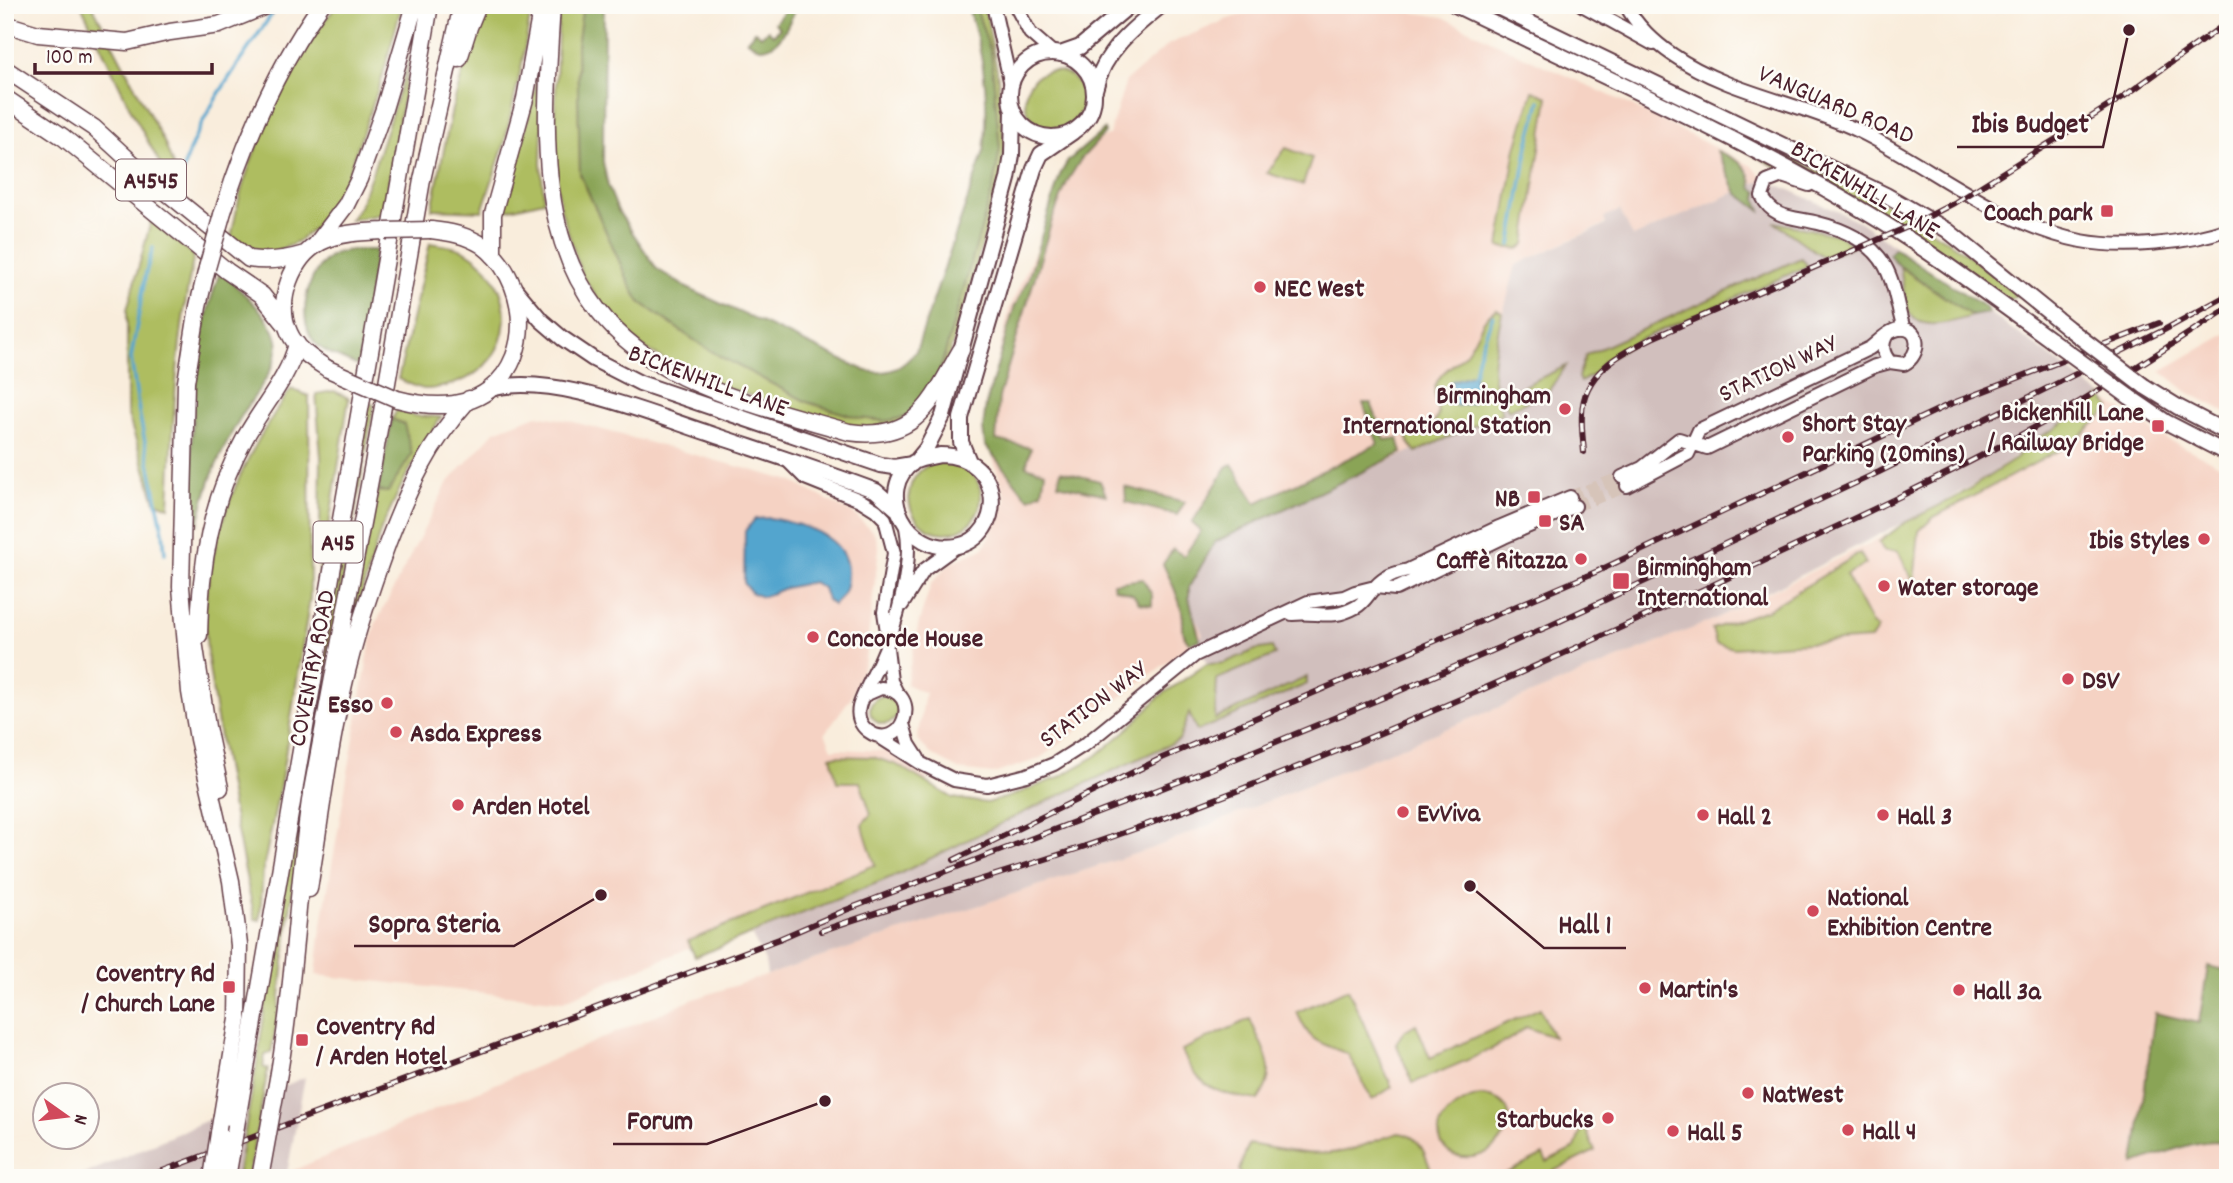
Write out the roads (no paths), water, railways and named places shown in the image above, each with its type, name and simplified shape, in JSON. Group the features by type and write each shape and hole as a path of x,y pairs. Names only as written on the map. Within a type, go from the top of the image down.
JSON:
{"highway":[{"path":"5,24 38,34 127,42 219,25 268,5"},
{"path":"212,1178 238,1019 239,945 231,881 198,739 190,692 181,587 186,382 207,268 240,158 270,88 303,30 321,5"},
{"path":"310,250 342,235 385,231 431,230 469,238 493,255 504,267 515,289 520,311 518,340 512,360 490,389 469,399 440,405 416,404 328,369 297,344 286,325 288,284 294,269 346,205 359,180 384,109 415,5"},
{"name":"COVENTRY ROAD","path":"227,1178 429,5"},
{"name":"COVENTRY ROAD","path":"260,1178 284,1051 310,801 373,464 422,180 462,5"},
{"path":"392,344 417,247 449,96 463,44 478,5"},
{"path":"493,255 493,215 525,99 542,5"},
{"path":"552,5 546,150 553,207 564,248 586,293 631,344 675,373 707,387 762,407 864,434 891,431 918,417 935,398 961,350"},
{"name":"A4545","path":"5,69 94,128 248,259 265,262 285,260 310,250"},
{"name":"A4545","path":"5,98 63,137 227,271 262,295 286,325"},
{"path":"198,657 202,571 214,512 243,441 288,371 297,344"},
{"path":"293,974 335,726 366,604 418,469 436,439 469,399"},
{"path":"183,538 191,618 207,727 240,875 248,936 248,993 242,1042 245,1078"}],"main road":[{"path":"1073,132 1062,136 1038,135 1018,121 1010,98 1011,85 1022,66 1042,54 1080,47 1130,5"},
{"path":"1013,110 1012,155 1008,179 943,416 931,442 905,471 898,488 898,510 906,527 914,535 935,544 957,546 970,541 987,522 992,502 987,478 968,459 961,442 961,418 1034,169 1041,154 1073,132 1089,116 1098,72 1107,58 1128,33 1162,5"},
{"name":"BICKENHILL LANE","path":"1455,5 1736,141 1830,191 1918,246 2166,422 2228,454"},
{"name":"BICKENHILL LANE","path":"1493,5 1886,195 1947,230 2144,386 2228,433"},
{"path":"1056,53 1070,57 1087,72 1094,93"},
{"name":"BICKENHILL LANE","path":"515,289 541,320 562,338 593,359 640,383 881,465 894,467 914,462"},
{"name":"BICKENHILL LANE","path":"490,389 508,386 548,387 582,393 876,491 898,510"},
{"path":"914,462 940,455 968,459"}],"street":[{"path":"993,5 1011,85"},
{"path":"1015,5 1030,33 1056,53"},
{"path":"1582,5 1672,54"},
{"name":"VANGUARD ROAD","path":"1626,5 1635,20 1672,54 1717,79 1858,131 1915,160 1984,203 2026,224 2083,241 2143,246 2228,229"},
{"path":"1830,191 1782,176 1767,182 1762,196 1766,206 1777,214 1845,231 1868,246 1885,266 1904,329"},
{"path":"1904,329 1915,336 1918,343 1915,355 1904,364 1890,362 1883,348 1886,336 1894,330 1904,329"},
{"name":"STATION WAY","path":"1625,481 1688,454 1699,430 1870,348 1886,336"},
{"name":"STATION WAY","path":"1692,443 1707,448 1875,366 1890,362"},
{"path":"786,460 806,478 860,500 876,510 885,519 890,530 894,553 884,612 891,681 905,705 903,724 909,744 922,764"},
{"name":"STATION WAY","path":"878,736 922,764 954,780 987,785 1004,782 1054,764 1087,743 1195,654 1308,602 1344,597 1375,587 1392,573 1408,570 1499,527 1572,501"},
{"path":"903,724 892,734 878,736 870,733 860,722 858,708 888,645 898,611 906,565 906,527"},
{"path":"898,611 924,570 957,546"},
{"path":"865,695 881,688 897,693"}],"water":[{"path":"1474,374 1477,389 1472,403 1456,406 1450,395 1452,381"},
{"path":"770,518 809,528 832,541 841,550 846,562 846,585 842,596 833,605 827,600 823,588 813,582 785,588 762,597 752,593 744,584 745,531 755,519"}],"waterway":[{"path":"183,171 198,130 275,9"},
{"path":"1511,245 1528,145 1540,101"},
{"path":"153,248 146,272 131,358 165,554"},
{"path":"1474,374 1493,315"}],"tunnel":[{"path":"1570,497 1622,477"},
{"path":"1575,506 1627,486"}],"railway":[{"path":"1584,452 1584,399 1596,376 1616,358 1652,338 1912,225 1954,203 2123,97 2228,22"},
{"path":"144,1178 779,939 846,910 1191,777 1399,691 1547,627 1879,472 2164,330 2228,295"},
{"path":"821,931 1085,846 1197,806 1343,749 1488,687 1785,551 1990,451 2130,371 2228,308"},
{"path":"954,860 1162,758 1598,571 1948,405 2159,323"}],"place":[{"name":"Ibis Budget","path":"2129,30"},
{"name":"Coach park","path":"2107,211"},
{"name":"NEC West","path":"1260,287"},
{"name":"Birmingham International Station","path":"1565,409"},
{"name":"Bickenhill Lane / Railway Bridge","path":"2158,426"},
{"name":"Short Stay Parking (20mins)","path":"1788,437"},
{"name":"NB","path":"1534,497"},
{"name":"SA","path":"1545,521"},
{"name":"Ibis Styles","path":"2204,539"},
{"name":"Caffè Ritazza","path":"1581,559"},
{"name":"Birmingham International","path":"1621,581"},
{"name":"Water storage","path":"1884,586"},
{"name":"Concorde House","path":"813,637"},
{"name":"DSV","path":"2068,679"},
{"name":"Esso","path":"387,703"},
{"name":"Asda Express","path":"396,732"},
{"name":"Arden Hotel","path":"458,805"},
{"name":"EvViva","path":"1403,812"},
{"name":"Hall 2","path":"1703,815"},
{"name":"Hall 3","path":"1883,815"},
{"name":"Hall 1","path":"1470,886"},
{"name":"Sopra Steria","path":"601,895"},
{"name":"National Exhibition Centre","path":"1813,911"},
{"name":"Coventry Rd / Church Lane","path":"229,987"},
{"name":"Martin's","path":"1645,988"},
{"name":"Hall 3a","path":"1959,990"},
{"name":"Coventry Rd / Arden Hotel","path":"302,1040"},
{"name":"NatWest","path":"1748,1093"},
{"name":"Forum","path":"825,1101"},
{"name":"Starbucks","path":"1608,1118"},
{"name":"Hall 4","path":"1848,1130"},
{"name":"Hall 5","path":"1673,1131"}]}
